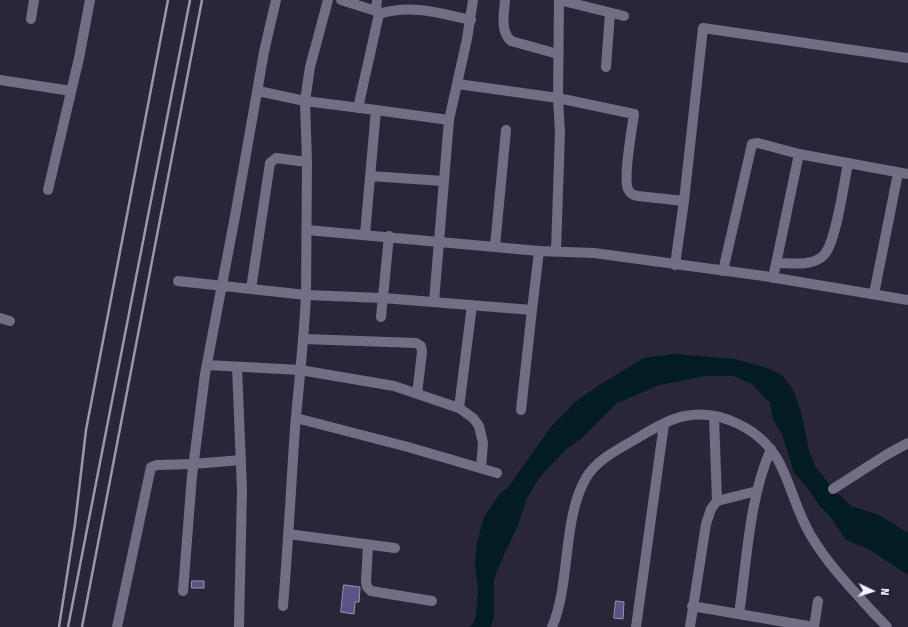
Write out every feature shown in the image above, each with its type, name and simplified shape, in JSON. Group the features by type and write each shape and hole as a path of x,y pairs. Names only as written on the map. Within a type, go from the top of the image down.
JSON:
{"street":[{"path":"31,19 34,0"},
{"path":"48,190 90,0"},
{"path":"184,591 193,464 207,365 223,286 264,52 276,0"},
{"path":"283,606 296,418 304,339 306,295 307,162 305,100 310,67 328,0"},
{"path":"341,0 378,13 391,10 428,10 471,20"},
{"path":"358,108 378,13 377,0"},
{"path":"434,302 449,120 471,20 473,0"},
{"path":"505,0 504,28 506,36 511,41 558,54"},
{"path":"556,250 560,132 558,98 559,0 624,16"},
{"path":"606,68 610,13"},
{"path":"675,265 684,201 703,28 908,58"},
{"path":"0,80 71,90"},
{"path":"458,84 558,98 634,114 626,176 627,189 631,194 638,196 684,201"},
{"path":"258,91 305,100 449,120"},
{"path":"365,234 376,110"},
{"path":"495,246 506,130"},
{"path":"723,271 752,144 758,143 799,154 903,174 874,294"},
{"path":"773,278 799,154"},
{"path":"251,289 270,163 276,158 307,162"},
{"path":"776,263 801,264 814,261 824,255 831,244 848,163"},
{"path":"370,176 443,181"},
{"path":"307,230 594,254 773,278 908,300"},
{"path":"381,317 389,236"},
{"path":"521,410 539,250"},
{"path":"178,281 306,295 383,298 532,310"},
{"path":"459,408 472,306"},
{"path":"0,318 10,321"},
{"path":"304,339 416,343 421,346 422,352 417,394"},
{"path":"207,365 300,370 394,386 459,408 473,418 479,426 483,444 481,468"},
{"path":"237,367 242,490 239,627"},
{"path":"552,627 560,603 569,539 577,503 586,477 601,462 619,449 664,424 685,416 714,416 737,424 752,432 771,449 780,463 810,534 850,587 887,627"},
{"path":"690,627 692,606 706,524 711,509 717,501 714,416"},
{"path":"296,418 408,447 497,473"},
{"path":"636,627 664,424"},
{"path":"833,489 886,455 908,443"},
{"path":"739,614 757,491 764,463 771,449"},
{"path":"118,627 151,467 157,465 241,460"},
{"path":"717,501 757,491"},
{"path":"288,534 396,548"},
{"path":"368,544 367,588 371,591 432,601"},
{"path":"692,606 814,627 818,601"}],"shaded area":[{"path":"674,354 735,359 767,368 782,375 792,388 801,411 809,451 815,466 833,489 851,506 879,515 908,533 908,575 870,550 846,540 829,515 819,505 806,486 794,473 782,434 773,419 770,403 752,384 733,376 704,376 660,385 617,403 582,438 567,448 540,477 527,498 518,525 497,570 494,581 494,616 491,627 469,627 473,624 476,616 478,589 475,562 477,543 484,517 498,496 509,486 550,428 575,402 644,358"}],"building":[{"path":"192,581 204,581 204,588 192,588"},
{"path":"344,585 360,587 359,602 355,602 354,614 341,612"},
{"path":"616,601 624,602 623,619 614,618"}],"railway":[{"path":"59,627 75,524 86,430 168,0"},
{"path":"68,627 190,0"},
{"path":"82,627 202,0"}]}
